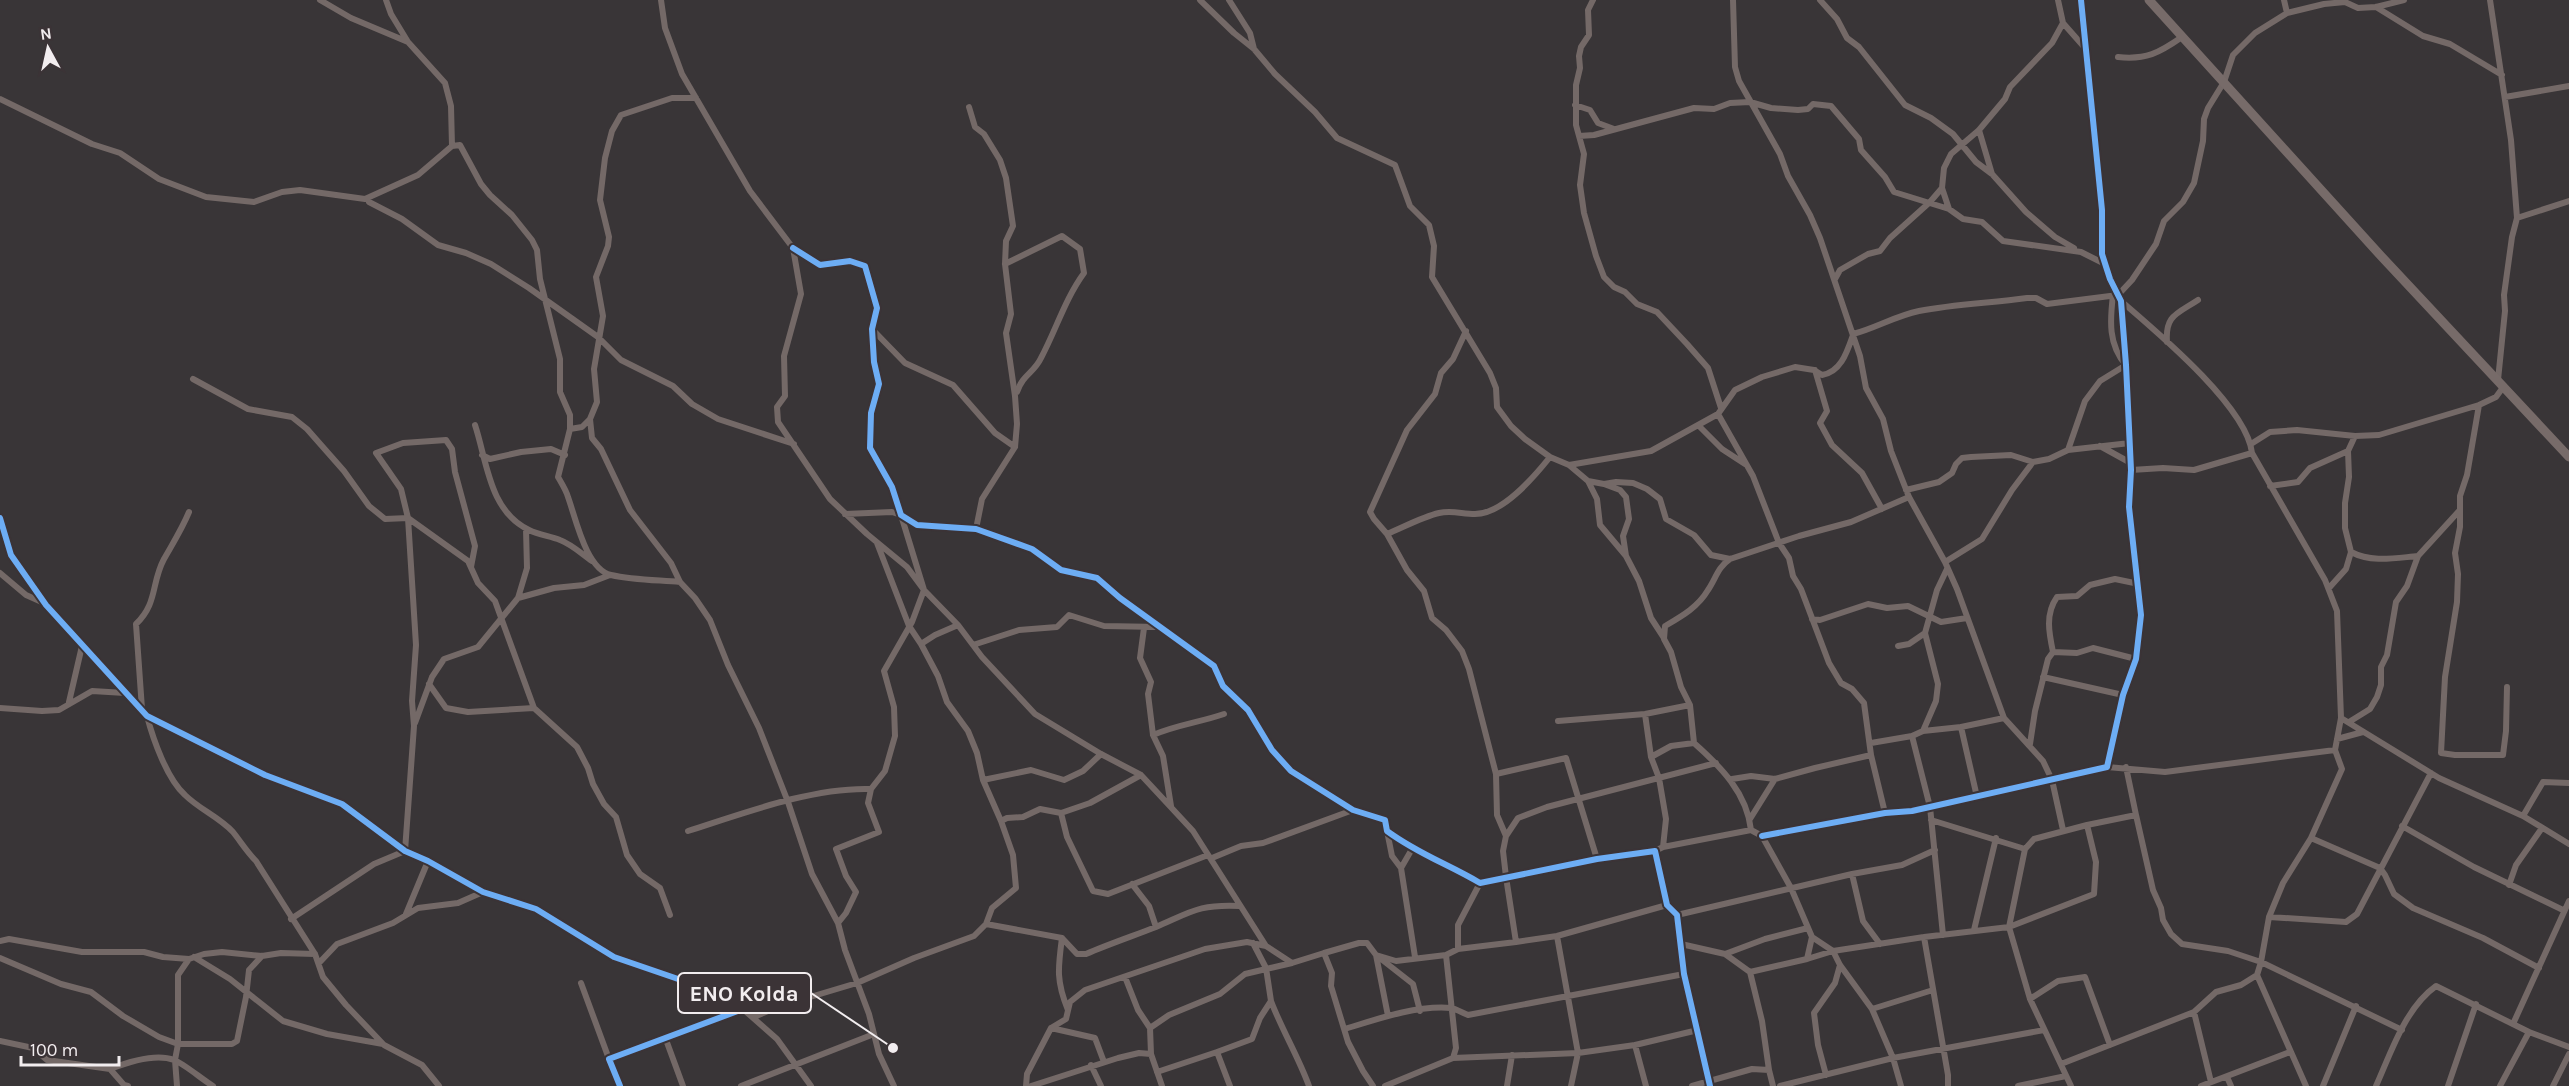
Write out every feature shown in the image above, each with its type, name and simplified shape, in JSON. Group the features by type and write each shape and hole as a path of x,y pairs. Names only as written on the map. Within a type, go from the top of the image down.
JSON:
{"main road":[{"path":"2149,0 2381,256 2569,457"}],"street":[{"path":"320,0 351,18 408,42"},
{"path":"386,0 391,14 408,42 446,83 451,106 452,146"},
{"path":"661,0 664,28 682,74 750,191 794,248 820,265 850,261 865,266 877,308 872,328 874,362 879,384 871,413 870,448 892,487 924,590 909,627 884,671 894,707 895,736 885,771 871,789 868,803 879,832 836,849 846,876 856,892 846,913 838,923"},
{"path":"1200,0 1254,49 1337,138 1395,165 1410,206 1429,225 1434,246 1432,277 1466,331 1496,388 1497,406 1515,430 1550,457 1569,465 1588,481 1597,499 1600,525 1626,556 1639,581 1651,618 1671,652 1681,687 1690,705 1694,743 1732,779 1750,819 1751,830"},
{"path":"1229,0 1250,33 1254,49"},
{"path":"1593,0 1588,10 1589,35 1581,47 1579,56 1580,68 1575,105 1576,125 1584,154 1580,185 1584,213 1596,256 1604,277 1637,304 1657,312 1708,368 1720,411 1748,466 1779,543 1789,558 1793,576 1801,589 1829,663 1841,683 1852,689 1864,702 1871,755 1885,813"},
{"path":"1820,0 1837,19 1847,38 1859,47 1905,105 1931,118 1953,134 1976,162 1992,174 2026,212 2055,237 2105,264"},
{"path":"2058,0 2063,23 2086,49"},
{"path":"2081,0 2102,210 2102,254 2117,297 2126,364 2130,443 2129,507 2141,615 2136,659 2123,695 2108,767"},
{"path":"2284,0 2287,13"},
{"path":"2126,364 2116,354 2112,333 2117,297 2132,280 2156,244 2164,221 2183,202 2194,183 2203,141 2204,119 2224,82 2233,55 2255,33 2287,13 2345,2 2358,8 2376,7 2404,0"},
{"path":"2251,444 2270,432 2297,430 2355,436 2379,435 2479,405 2496,397 2501,383 2504,296 2512,237 2517,218 2511,140 2490,0"},
{"path":"1735,2 1735,67 1739,81 1780,154 1788,176 1810,215 1853,334 1866,388 1883,419 1891,452 1908,498 1946,565 2004,718 2030,744 2043,761 2052,780 2063,830"},
{"path":"2376,7 2423,36 2450,44 2502,75"},
{"path":"1949,209 1942,188 1944,168 1951,154 1979,130 2005,99 2010,87 2052,43 2063,23"},
{"path":"2118,57 2138,59 2166,48 2182,37"},
{"path":"2505,97 2569,86"},
{"path":"570,429 582,427 590,419 597,402 594,369 603,316 596,276 608,246 609,237 600,200 605,159 612,131 621,115 672,98 696,98"},
{"path":"0,99 92,144 120,153 159,179 206,197 254,202 282,192 300,190 365,199 418,175 452,146 460,145 480,184 512,215 537,250 540,279 560,359 560,392 570,415 565,455 558,477 568,495 575,523 595,563 599,570 610,575 680,582"},
{"path":"1579,136 1594,135 1694,108 1714,110 1730,104 1750,102 1771,108 1798,110 1808,109 1813,105 1831,106 1859,139 1861,150 1885,177 1894,192 1949,209 1964,219 1982,222 2003,241 2081,252"},
{"path":"1575,105 1590,110 1598,123 1615,129"},
{"path":"969,107 975,127 984,134 1000,160 1006,178 1012,226 1006,241 1005,264 1011,314 1006,333 1015,396 1015,447 982,499 976,529"},
{"path":"1979,130 1992,174"},
{"path":"1835,279 1840,270 1868,254 1880,251 1890,238 1942,188"},
{"path":"2517,218 2569,201"},
{"path":"369,202 402,219 438,245 466,253 491,264 547,300 598,337 621,360 673,386 693,404 718,418 795,444"},
{"path":"1005,264 1062,236 1080,249 1084,273 1072,289 1040,361 1021,380 1015,396"},
{"path":"794,248 801,294 784,356 785,396 777,407 778,422 795,444 820,488 844,514 907,567 924,590 958,625 1035,714 1141,775 1194,831 1266,946"},
{"path":"1853,334 1877,327 1889,319 1947,306 2027,298 2036,298 2047,304 2117,297 2210,384 2235,412 2251,444 2252,453 2329,588 2337,611 2341,718 2336,750 2342,769 2311,838 2283,884 2269,917 2262,962 2257,975 2241,985 2216,992 2194,1012 2061,1064"},
{"path":"2167,343 2166,326 2170,319 2198,300"},
{"path":"872,328 905,363 953,386 995,434 1015,447"},
{"path":"1466,331 1453,359 1441,373 1435,394 1407,430 1370,512 1424,591 1432,618 1446,630 1462,651 1469,669 1496,774 1497,815 1506,836"},
{"path":"1569,465 1651,451 1675,436 1699,426 1720,411 1735,390 1762,377 1795,368 1814,370 1822,375 1831,374 1846,354 1853,334"},
{"path":"2068,450 2085,401 2100,381 2126,364"},
{"path":"1814,370 1827,411 1820,423 1832,445 1862,473 1882,509"},
{"path":"193,379 248,409 292,417 307,429 344,471 369,506 385,519 408,518 468,561 478,583 495,601 534,708 577,747 599,794 616,817 627,855 640,874 660,888 670,915"},
{"path":"2479,405 2467,476 2460,496 2460,527 2455,553 2458,574 2457,602 2445,677 2442,753 2467,756 2503,754 2506,731 2506,687"},
{"path":"590,419 592,438"},
{"path":"475,424 487,474 497,496 514,519 525,529 562,540 595,563"},
{"path":"1699,426 1722,449 1748,466"},
{"path":"582,427 601,449 630,510 671,563 680,582 695,598 710,620 728,665 759,728 788,802 812,874 838,923 856,983 869,1014 879,1054 894,1086"},
{"path":"2329,588 2346,569 2351,552 2345,528 2345,502 2349,477 2348,451 2355,436"},
{"path":"405,851 414,726 412,701 416,645 408,518 401,489 376,453 403,442 446,440 452,449 455,472 475,546 471,567"},
{"path":"1906,490 1939,482 1952,473 1956,464 1962,459 1971,457 2012,456 2033,462 2049,459 2068,450 2130,443"},
{"path":"2100,445 2130,466 2194,470 2252,453"},
{"path":"482,455 490,459 521,452 551,449 565,455"},
{"path":"2270,486 2298,482 2310,468 2348,451"},
{"path":"1387,534 1438,513 1457,510 1476,514 1494,510 1504,505 1550,457"},
{"path":"1923,730 1936,701 1938,684 1925,633 1946,565 1982,539 2012,490 2033,462"},
{"path":"1588,481 1620,490 1626,497 1629,519 1623,536 1626,556"},
{"path":"1604,484 1633,483 1647,489 1660,499 1666,519 1694,535 1711,555 1730,559"},
{"path":"1664,639 1665,626 1690,612 1708,591 1721,566 1730,559 1851,522 1908,498"},
{"path":"2349,723 2370,709 2378,697 2381,667 2387,655 2396,602 2407,586 2418,556 2459,511"},
{"path":"142,710 136,624 147,613 164,559 174,545 189,512"},
{"path":"844,514 892,512 917,525 976,529 1032,549 1061,570 1097,578 1159,627 1214,666 1223,686 1248,710 1272,750 1291,771 1353,810 1385,820 1392,856 1401,868 1415,957"},
{"path":"0,518 11,555 46,605 147,716 170,774 184,795 234,833 243,849 256,861 315,954 323,977 329,985 384,1044 422,1065 437,1086"},
{"path":"414,726 429,684 444,659 478,647 518,598 527,568 525,529"},
{"path":"754,1017 780,1006 856,983 974,936 986,924 992,908 1016,888 1014,855 983,780 977,753 968,731 947,702 938,676 909,627 877,543"},
{"path":"2351,552 2363,558 2373,559 2418,556"},
{"path":"0,573 26,595 46,605"},
{"path":"518,598 554,588 584,585 610,575"},
{"path":"2030,744 2043,676 2052,652 2048,627 2052,605 2057,597 2077,596 2090,585 2115,579 2139,584"},
{"path":"1812,619 1820,620 1868,604 1887,608 1908,606 1941,622 1967,618"},
{"path":"973,645 1019,630 1057,627 1070,615 1104,626 1159,627"},
{"path":"921,644 958,625"},
{"path":"1144,628 1140,658 1150,682 1148,694 1153,735 1163,756 1171,806"},
{"path":"1898,646 1909,644 1925,633"},
{"path":"69,702 82,646"},
{"path":"2052,652 2077,653 2093,648 2136,659"},
{"path":"2043,676 2123,695"},
{"path":"429,684 446,708 468,712 534,708"},
{"path":"0,708 59,710 69,702 92,691 125,693"},
{"path":"1558,721 1645,714 1690,705"},
{"path":"1153,735 1224,714"},
{"path":"1645,714 1651,757 1659,778 1666,819 1663,847"},
{"path":"147,716 265,775 342,804 405,851 428,861 483,892 536,909 614,957 681,980 742,1009 754,1017 777,1040 811,1086"},
{"path":"1870,743 1912,736 1923,730 1961,727 2004,718"},
{"path":"2341,718 2431,773 2523,816 2569,844"},
{"path":"1961,727 1977,797"},
{"path":"2337,740 2363,732"},
{"path":"1912,736 1930,807 1943,935"},
{"path":"1651,757 1671,746 1694,743"},
{"path":"1762,836 1930,807 2108,767 2166,772 2336,750"},
{"path":"983,780 1031,770 1064,780 1083,771 1101,754"},
{"path":"1732,779 1751,776 1775,779 1871,755"},
{"path":"1496,774 1566,759 1580,798 1597,859"},
{"path":"1516,942 1503,851 1506,836 1518,818 1580,798 1716,763"},
{"path":"2126,767 2153,890 2161,908 2163,920 2171,934 2182,944 2228,951 2262,962 2402,1030"},
{"path":"2269,917 2346,922 2357,914 2431,773"},
{"path":"1001,821 1007,818 1023,817 1040,809 1061,813 1090,803 1141,775"},
{"path":"1750,819 1775,779"},
{"path":"2523,816 2543,782 2569,783"},
{"path":"688,831 820,792 848,788 871,789"},
{"path":"1061,813 1067,837 1093,891 1108,894 1241,846 1263,843 1353,810"},
{"path":"2071,1086 2031,999 2009,927 2025,849 2034,839 2063,830 2136,814"},
{"path":"1931,820 1996,838 2025,849"},
{"path":"1750,972 1833,951 2009,927 2094,894 2096,862 2087,825"},
{"path":"2402,826 2509,885 2563,910"},
{"path":"2509,885 2516,865 2542,828"},
{"path":"1387,831 1412,849 1480,883 1597,859 1654,851 1663,847 1751,830 1762,836 1791,888 1812,937 1833,951 1840,965 1872,1009 1893,1058 1901,1086"},
{"path":"1974,930 1996,838"},
{"path":"2311,838 2380,868 2394,894 2414,908 2483,938 2539,968"},
{"path":"1401,868 1412,849"},
{"path":"1677,915 1852,874 1902,866 1935,850"},
{"path":"291,919 374,864 405,851"},
{"path":"1654,851 1667,905 1677,915 1684,974 1709,1083"},
{"path":"406,915 428,861"},
{"path":"1852,874 1863,921 1880,944"},
{"path":"1458,949 1458,925 1480,883"},
{"path":"1132,884 1149,906 1156,927"},
{"path":"319,963 337,944 393,923 418,908 458,903 483,892"},
{"path":"2513,1024 2563,910 2569,902"},
{"path":"986,924 1062,938 1077,954 1086,954 1156,927 1188,911 1214,905 1240,906"},
{"path":"1376,955 1396,961 1446,955 1458,949 1557,936 1667,905"},
{"path":"1725,954 1765,939 1808,928"},
{"path":"1557,936 1570,996 1578,1053 1570,1086"},
{"path":"1806,959 1812,937"},
{"path":"1924,937 1944,1049 1948,1086"},
{"path":"1062,938 1057,973 1059,989 1068,1010"},
{"path":"0,941 9,939 82,952 144,952 163,957 192,958 222,952 262,956 281,953 315,954"},
{"path":"1026,1086 1027,1074 1051,1028 1066,1019 1070,1002 1085,990 1205,949 1246,942 1266,946 1292,963"},
{"path":"1253,943 1266,968 1271,1001 1280,1025 1299,1056 1309,1086"},
{"path":"1150,1028 1169,1015 1220,994 1245,974 1359,943 1367,943 1376,955 1413,984 1420,1011"},
{"path":"1681,944 1725,954 1750,972 1762,1022 1768,1070 1773,1086"},
{"path":"1324,953 1332,973 1331,986 1348,1042 1362,1071 1373,1086"},
{"path":"1376,955 1388,1016"},
{"path":"1446,955 1456,1048 1453,1058"},
{"path":"0,958 61,984 91,992 123,1016 178,1044 232,1044 237,1041 249,970 262,956"},
{"path":"192,958 230,979 246,994 283,1021 327,1034 384,1044"},
{"path":"177,1086 175,1060 178,1044 178,975 192,958"},
{"path":"1826,1075 1818,1045 1814,1013 1835,983 1840,965"},
{"path":"1345,1029 1388,1016 1452,1008 1468,1015 1684,974"},
{"path":"2257,975 2306,1086"},
{"path":"1125,977 1138,1010 1150,1028 1151,1054 1162,1086"},
{"path":"2031,999 2058,981 2085,977 2110,1045"},
{"path":"581,983 620,1086"},
{"path":"2376,1086 2416,1006 2426,993 2436,986 2529,1032 2569,1047"},
{"path":"1872,1009 1933,990"},
{"path":"1157,1072 1252,1039 1260,1018 1271,1001"},
{"path":"2448,1086 2476,1004"},
{"path":"2323,1086 2356,1006"},
{"path":"609,1059 742,1009"},
{"path":"2194,1012 2211,1082"},
{"path":"1051,1028 1095,1038 1104,1062"},
{"path":"1390,1085 1453,1058 1578,1053 1635,1045 1698,1030"},
{"path":"1780,1086 1893,1058 2044,1030"},
{"path":"2500,1086 2529,1032"},
{"path":"741,1086 874,1034"},
{"path":"664,1037 683,1086"},
{"path":"0,1041 33,1048 47,1060 110,1069 146,1059 175,1060 213,1086"},
{"path":"1635,1045 1646,1086"},
{"path":"1217,1052 1230,1086"},
{"path":"2201,1086 2290,1052"},
{"path":"1031,1086 1091,1065 1139,1053 1151,1054"},
{"path":"1507,1086 1512,1054"},
{"path":"2553,1086 2569,1054"},
{"path":"1091,1065 1101,1086"},
{"path":"110,1069 126,1086"},
{"path":"1692,1086 1752,1069 1768,1070"},
{"path":"2018,1086 2066,1076"},
{"path":"2227,1077 2231,1086"}],"cycle path":[{"path":"1762,836 1885,813 1912,811 2107,767 2123,695 2136,659 2141,615 2129,507 2131,470 2121,301 2110,279 2102,254 2102,210 2081,0"},
{"path":"793,248 820,265 850,261 865,266 877,308 872,329 874,362 879,384 871,413 870,448 892,487 901,515 917,525 976,529 1032,549 1061,570 1097,578 1120,598 1214,666 1223,686 1248,710 1272,750 1291,771 1353,810 1385,820 1387,831 1399,839 1480,883 1597,859 1655,851 1667,905 1677,915 1684,974 1710,1086"},
{"path":"0,518 11,555 46,605 147,716 265,775 342,804 405,851 428,861 483,892 536,909 614,957 681,980 743,1009 609,1059 620,1086"}],"place":[{"name":"ENO Kolda","path":"893,1048"}]}
